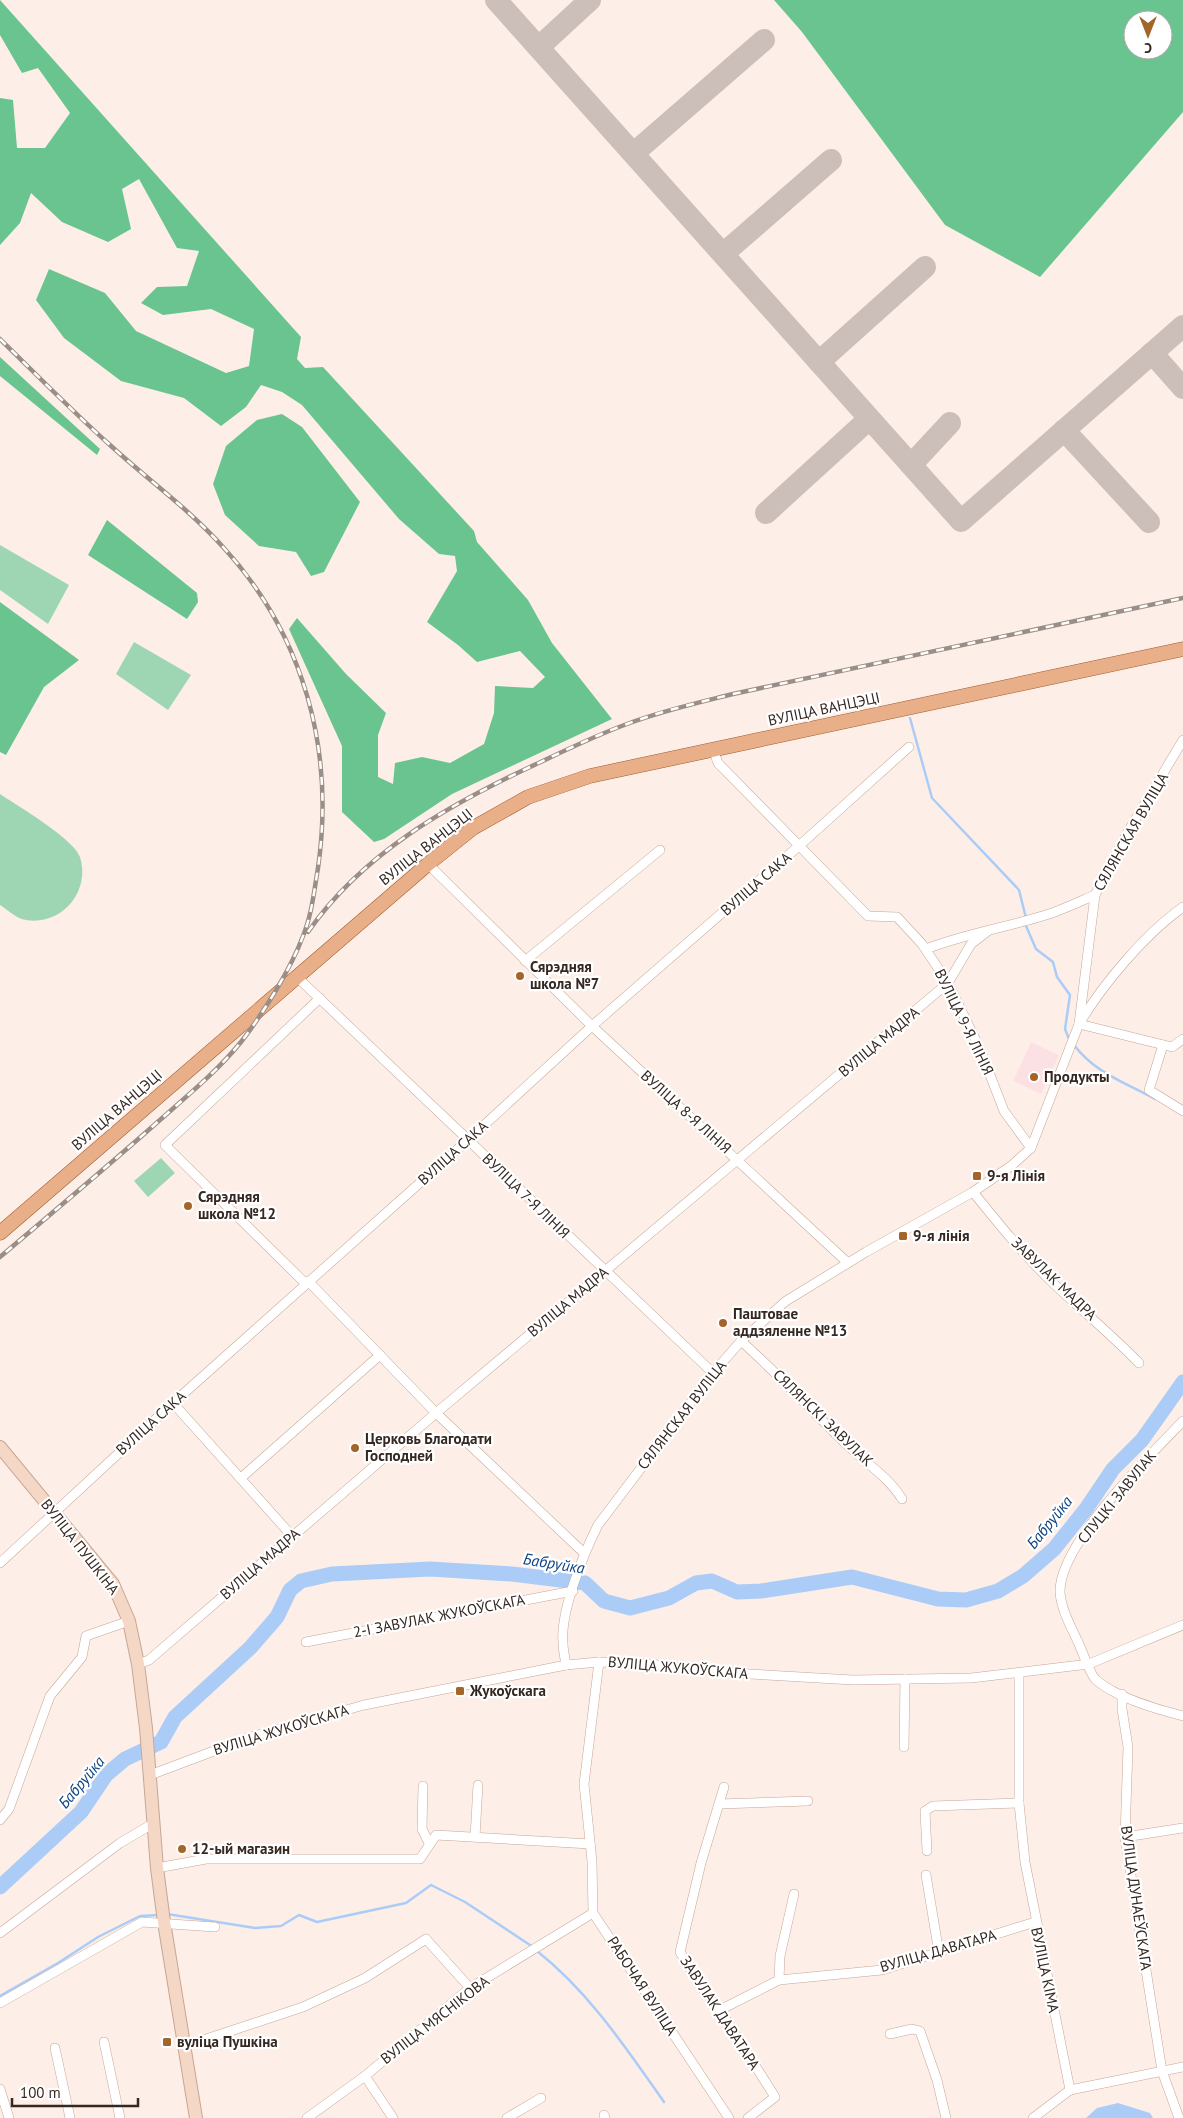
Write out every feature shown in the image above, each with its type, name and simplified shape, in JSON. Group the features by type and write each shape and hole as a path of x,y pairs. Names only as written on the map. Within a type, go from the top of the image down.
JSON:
{"main road":[{"name":"ВУЛІЦА ВАНЦЭЦІ","path":"0,1232 428,864 473,828 528,797 590,776 1183,649"},
{"name":"ВУЛІЦА ПУШКІНА","path":"0,1447 114,1584 129,1621 138,1664 146,1728 157,1868 163,1917 196,2118"}],"street":[{"name":"СЯЛЯНСКАЯ ВУЛІЦА","path":"566,1666 562,1641 573,1591 584,1553 598,1525 713,1373 741,1341 786,1301 848,1262 972,1192 1011,1166 1031,1148 1079,1024 1094,895 1126,835 1183,740"},
{"name":"ВУЛІЦА САКА","path":"0,1562 306,1282 592,1026 800,845 909,747"},
{"name":"ВУЛІЦА 9-Я ЛІНІЯ","path":"713,749 718,763 868,916 897,917 926,950 948,983 980,1048 1004,1111 1031,1148"},
{"path":"525,961 660,850"},
{"name":"ВУЛІЦА 8-Я ЛІНІЯ","path":"428,864 592,1026 848,1262"},
{"name":"ВУЛІЦА МАДРА","path":"926,950 958,937 988,931 1053,913 1094,895"},
{"path":"1183,907 1133,954 1095,997 1079,1024 1172,1047 1183,1039"},
{"name":"ВУЛІЦА МАДРА","path":"138,1664 149,1660 436,1413 948,983 971,944 988,931"},
{"name":"ВУЛІЦА 7-Я ЛІНІЯ","path":"297,977 713,1373"},
{"path":"320,998 165,1145 380,1355 436,1413 584,1553"},
{"path":"1164,1045 1149,1090 1183,1111"},
{"name":"ЗАВУЛАК МАДРА","path":"972,1192 1006,1234 1051,1281 1103,1326 1139,1363"},
{"name":"СЯЛЯНСКІ ЗАВУЛАК","path":"741,1341 773,1370 847,1444 893,1485 902,1499"},
{"path":"242,1478 380,1355"},
{"path":"173,1403 292,1536"},
{"name":"СЛУЦКІ ЗАВУЛАК","path":"1183,1421 1121,1489 1084,1534 1067,1565 1060,1591 1066,1618 1089,1664 1094,1679 1154,1708 1183,1716"},
{"name":"2-І ЗАВУЛАК ЖУКОЎСКАГА","path":"306,1642 573,1591"},
{"path":"0,1820 9,1809 50,1696 82,1657 86,1636 129,1621"},
{"name":"ВУЛІЦА ЖУКОЎСКАГА","path":"150,1775 190,1758 251,1737 364,1705 566,1666 599,1662 638,1663 750,1674 853,1680 972,1678 1089,1664 1183,1625"},
{"path":"593,1913 590,1844 584,1784 599,1662"},
{"name":"ВУЛІЦА КІМА","path":"1019,1673 1019,1803 1025,1862 1035,1922 1070,2090"},
{"path":"904,1747 905,1679"},
{"name":"ВУЛІЦА ДУНАЕЎСКАГА","path":"1122,1694 1128,1747 1125,1838 1162,2070 1179,2118"},
{"path":"475,1838 478,1785"},
{"path":"424,1786 422,1829 429,1843"},
{"name":"ЗАВУЛАК ДАВАТАРА","path":"724,1787 701,1863 680,1952 705,1992 720,2010 775,2097 748,2118"},
{"path":"719,1804 808,1801"},
{"path":"927,1851 925,1811 933,1806 1019,1803"},
{"path":"0,1933 120,1843 154,1823"},
{"path":"1125,1838 1183,1828"},
{"path":"157,1868 206,1859 420,1859 436,1835 590,1844"},
{"path":"926,1875 939,1953"},
{"path":"779,1980 780,1956 794,1894"},
{"name":"ВУЛІЦА МЯСНІКОВА","path":"307,2118 365,2076 470,1988 593,1913"},
{"name":"РАБОЧАЯ ВУЛІЦА","path":"593,1913 729,2118"},
{"path":"0,2002 124,1930 142,1922 163,1917 215,1927"},
{"name":"ВУЛІЦА ДАВАТАРА","path":"720,2010 779,1980 882,1970 1035,1922"},
{"path":"185,2046 302,2007 365,1978 426,1939 470,1988"},
{"path":"890,2034 912,2029 920,2031 937,2080 946,2118"},
{"path":"104,2042 120,2118"},
{"path":"55,2048 70,2118"},
{"path":"1034,2118 1070,2090 1183,2067"},
{"path":"365,2076 393,2118"},
{"path":"0,2089 9,2118"},
{"path":"507,2118 541,2098"}],"shaded area":[{"path":"1031,1042 1059,1055 1041,1094 1013,1081"}],"green space":[{"path":"0,0 301,337 297,359 305,368 323,367 474,531 477,542 528,600 552,643 612,719 452,794 384,839 374,842 342,812 342,746 289,629 297,618 346,674 386,713 378,735 378,777 393,784 395,763 422,757 450,763 484,744 494,713 495,686 533,688 545,677 520,651 477,662 427,622 457,571 455,556 439,554 399,519 302,405 282,392 261,385 246,407 221,426 184,398 121,381 64,338 36,300 49,269 105,293 136,331 226,373 249,366 254,329 211,309 163,315 141,303 157,287 187,286 199,251 177,248 139,179 122,189 131,229 108,242 62,222 31,193 20,223 0,245 0,98 13,100 17,148 45,148 70,113 38,68 22,73 0,35"},
{"path":"774,0 1183,0 1183,112 1040,277 945,225 802,32"},
{"path":"0,357 100,449 97,455 0,376"},
{"path":"282,414 302,427 360,502 324,572 311,576 296,552 259,546 225,515 213,484 226,446 257,420"},
{"path":"107,520 197,593 198,602 187,619 88,555"},
{"path":"0,545 69,585 48,624 0,590"},
{"path":"0,602 79,660 44,687 6,755 0,752"},
{"path":"134,642 191,675 168,710 116,674"},
{"path":"0,794 57,832 68,841 80,857 82,870 77,894 70,904 51,918 26,920 16,916 0,905"},
{"path":"161,1158 175,1173 148,1197 134,1181"}],"water":[{"path":"1118,2103 1150,2113 1153,2118 1086,2118 1097,2108"}],"waterway":[{"path":"910,718 932,798 1019,890 1026,918"},
{"path":"1026,926 1036,949 1053,962 1057,977 1070,995 1065,1029 1069,1039"},
{"path":"1074,1045 1082,1055 1101,1070 1155,1099"},
{"name":"Бабруйка","path":"0,1887 81,1812 106,1775 125,1759 161,1742 175,1717 250,1648 277,1617 290,1590 301,1581 332,1574 430,1569 512,1574 585,1583 604,1601 630,1608 669,1598 696,1583 712,1581 737,1592 761,1591 852,1577 938,1599 966,1600 998,1591 1023,1576 1054,1549 1086,1509 1113,1469 1142,1440 1183,1382"},
{"path":"167,1914 255,1928 281,1926 299,1915 317,1922 406,1903 431,1885 465,1902 533,1947"},
{"path":"0,1996 58,1963 98,1937 140,1916 159,1915"},
{"path":"537,1951 573,1984 606,2022 664,2102"}],"taxiway":[{"path":"496,0 961,521 1183,326"},
{"path":"539,47 590,0"},
{"path":"634,153 764,40"},
{"path":"723,254 831,160"},
{"path":"819,362 925,267"},
{"path":"1152,353 1183,388"},
{"path":"766,513 869,419"},
{"path":"911,465 950,423"},
{"path":"1064,430 1149,522"}],"railway":[{"path":"0,339 124,458 168,494 210,533 251,581 274,618 293,656 307,696 317,738 322,780 322,824 318,868 309,919 298,949 267,1005 231,1054 198,1086 0,1257"},
{"path":"308,932 330,904 354,879 408,835 468,798 499,782 578,744 640,719 733,694 1183,598"}],"place":[{"name":"Сярэдняя школа №7","path":"520,976"},
{"name":"Продукты","path":"1034,1077"},
{"name":"9-я Лінія","path":"977,1176"},
{"name":"Сярэдняя школа №12","path":"188,1206"},
{"name":"9-я лінія","path":"903,1236"},
{"name":"Паштовае аддзяленне №13","path":"723,1323"},
{"name":"Церковь Благодати Господней","path":"355,1448"},
{"name":"Жукоўскага","path":"460,1691"},
{"name":"12-ый магазин","path":"182,1849"},
{"name":"вуліца Пушкіна","path":"167,2042"}]}
